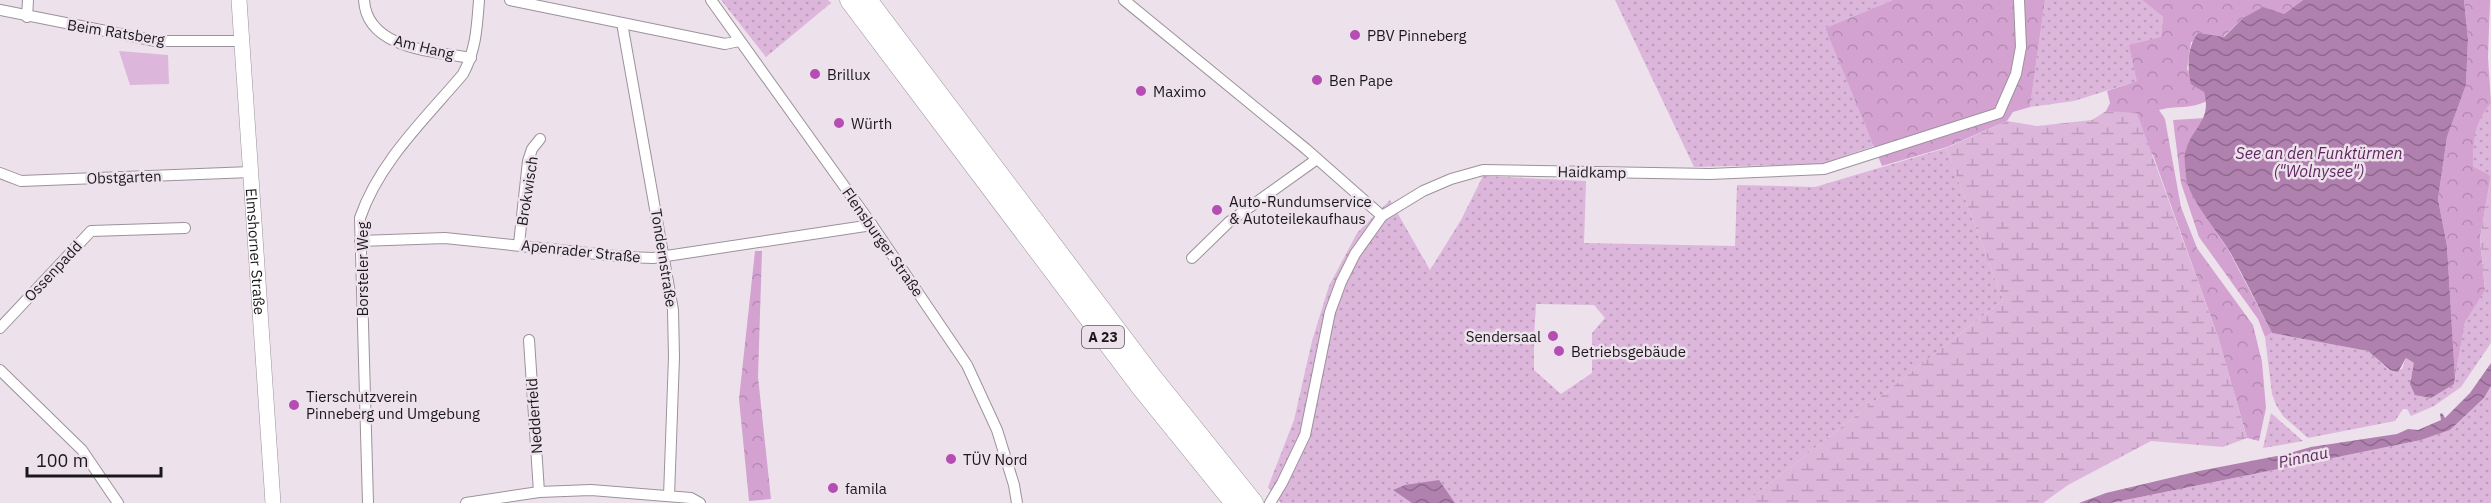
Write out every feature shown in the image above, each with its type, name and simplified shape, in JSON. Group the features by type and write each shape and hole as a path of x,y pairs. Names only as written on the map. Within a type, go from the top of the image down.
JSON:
{"highway":[{"name":"A 23","path":"850,0 1142,388 1235,503"},
{"name":"A 23","path":"867,0 1143,366 1253,503"}],"main road":[{"name":"Elmshorner Straße","path":"240,0 273,503"}],"street":[{"path":"27,17 28,0"},
{"name":"Am Hang","path":"364,0 364,6 371,21 384,36 400,44 471,58"},
{"name":"Borsteler Weg","path":"368,503 360,218 373,186 385,167 463,74 476,42 479,0"},
{"path":"510,0 725,44 739,41"},
{"name":"Flensburger Straße","path":"711,0 872,225 968,365 997,430 1017,503"},
{"path":"1124,0 1317,159 1382,216"},
{"name":"Haidkamp","path":"1270,503 1305,435 1330,312 1341,282 1355,254 1382,216 1423,191 1451,179 1482,170 1710,174 1824,169 1999,113 2016,74 2021,47 2019,0"},
{"name":"Beim Ratsberg","path":"0,10 156,41 242,41"},
{"name":"Tondernstraße","path":"621,23 673,310 674,357 669,496"},
{"name":"Brokwisch","path":"519,244 528,161 540,139"},
{"path":"1192,258 1229,222 1317,159"},
{"name":"Obstgarten","path":"0,173 21,181 250,172"},
{"name":"Apenrader Straße","path":"360,241 445,238 626,257 664,256 872,225"},
{"name":"Ossenpadd","path":"0,328 92,231 185,228"},
{"name":"Nedderfeld","path":"529,340 539,492"},
{"path":"0,370 82,450 118,503"},
{"path":"466,503 539,492 591,490 691,498 700,503"},
{"path":"566,491 567,503"}],"green space":[{"path":"721,0 828,0 831,3 766,57"},
{"path":"1615,0 1893,0 1825,28 1874,146 1822,164 1694,167"},
{"path":"1893,0 2045,0 2030,107 2013,112 2007,121 1947,147 1882,166 1825,28"},
{"path":"2045,0 2142,0 2163,17 2161,37 2137,81 2074,101 2030,107"},
{"path":"2142,0 2303,0 2284,14 2243,18 2223,37 2191,42 2187,69 2204,92 2207,101 2194,106 2159,110 2165,119 2181,207 2197,248 2253,325 2262,362 2266,408 2259,441 2247,438 2218,337 2153,155 2106,111 2110,103 2107,91 2137,81 2129,45 2161,37 2163,17"},
{"path":"2464,0 2490,0 2488,57 2491,103 2481,118 2476,132 2473,166 2491,176 2480,238 2485,290 2465,322 2455,378 2447,246 2438,199 2447,137 2466,85 2468,39"},
{"path":"119,51 168,55 169,84 130,85"},
{"path":"2491,103 2491,176 2473,166 2477,126"},
{"path":"2106,111 2137,113 2218,337 2247,438 2223,447 2151,441 2068,485 2043,503 1745,503 2003,300 1946,148 2007,121 2037,126 2092,120"},
{"path":"2205,118 2196,130 2187,181 2202,211 2229,251 2272,333 2265,337 2258,319 2199,237 2181,183 2173,120"},
{"path":"1946,148 2003,300 1745,503 1281,503 1268,487 1294,420 1312,341 1329,286 1357,233 1390,200 1430,270 1461,220 1483,176 1586,181 1584,243 1735,246 1737,185 1815,187","holes":["1536,304 1594,305 1605,318 1592,333 1592,373 1561,394 1534,370"]},
{"path":"2491,174 2491,275 2485,290 2480,238"},
{"path":"755,251 762,251 758,377 771,499 749,501 739,399"},
{"path":"2491,275 2491,343 2461,387 2434,406 2411,416 2407,409 2403,409 2395,421 2308,438 2283,416 2272,394 2265,337 2272,333 2368,351 2389,370 2402,369 2406,358 2414,363 2414,372 2410,379 2454,384 2465,322"},
{"path":"2491,386 2491,503 2111,503 2421,440 2450,430 2484,398"},
{"path":"2271,413 2303,441 2263,448"}],"water":[{"name":"See an den Funktürmen (\"Wolnysee\")","path":"2303,0 2464,0 2468,39 2466,85 2447,137 2438,199 2447,246 2455,378 2454,384 2431,398 2415,395 2410,384 2414,363 2406,358 2398,372 2390,370 2368,351 2272,333 2230,252 2188,186 2185,153 2206,110 2204,92 2191,84 2189,58 2194,39 2198,33 2224,37 2243,18 2263,7 2284,14"},
{"name":"Pinnau","path":"2491,363 2491,386 2484,398 2450,430 2421,440 2111,503 2079,503 2106,493 2199,471 2311,447 2397,434 2408,429 2418,430 2441,420 2440,414 2442,413 2445,418 2470,393"},
{"path":"1439,480 1455,503 1412,503 1393,490 1405,485"}],"place":[{"name":"PBV Pinneberg","path":"1355,35"},
{"name":"Brillux","path":"815,74"},
{"name":"Ben Pape","path":"1317,80"},
{"name":"Maximo","path":"1141,91"},
{"name":"Würth","path":"839,123"},
{"name":"Auto-Rundumservice & Autoteilekaufhaus","path":"1217,210"},
{"name":"Sendersaal","path":"1553,336"},
{"name":"Betriebsgebäude","path":"1559,351"},
{"name":"Tierschutzverein Pinneberg und Umgebung","path":"294,405"},
{"name":"TÜV Nord","path":"951,459"},
{"name":"famila","path":"833,488"}]}
